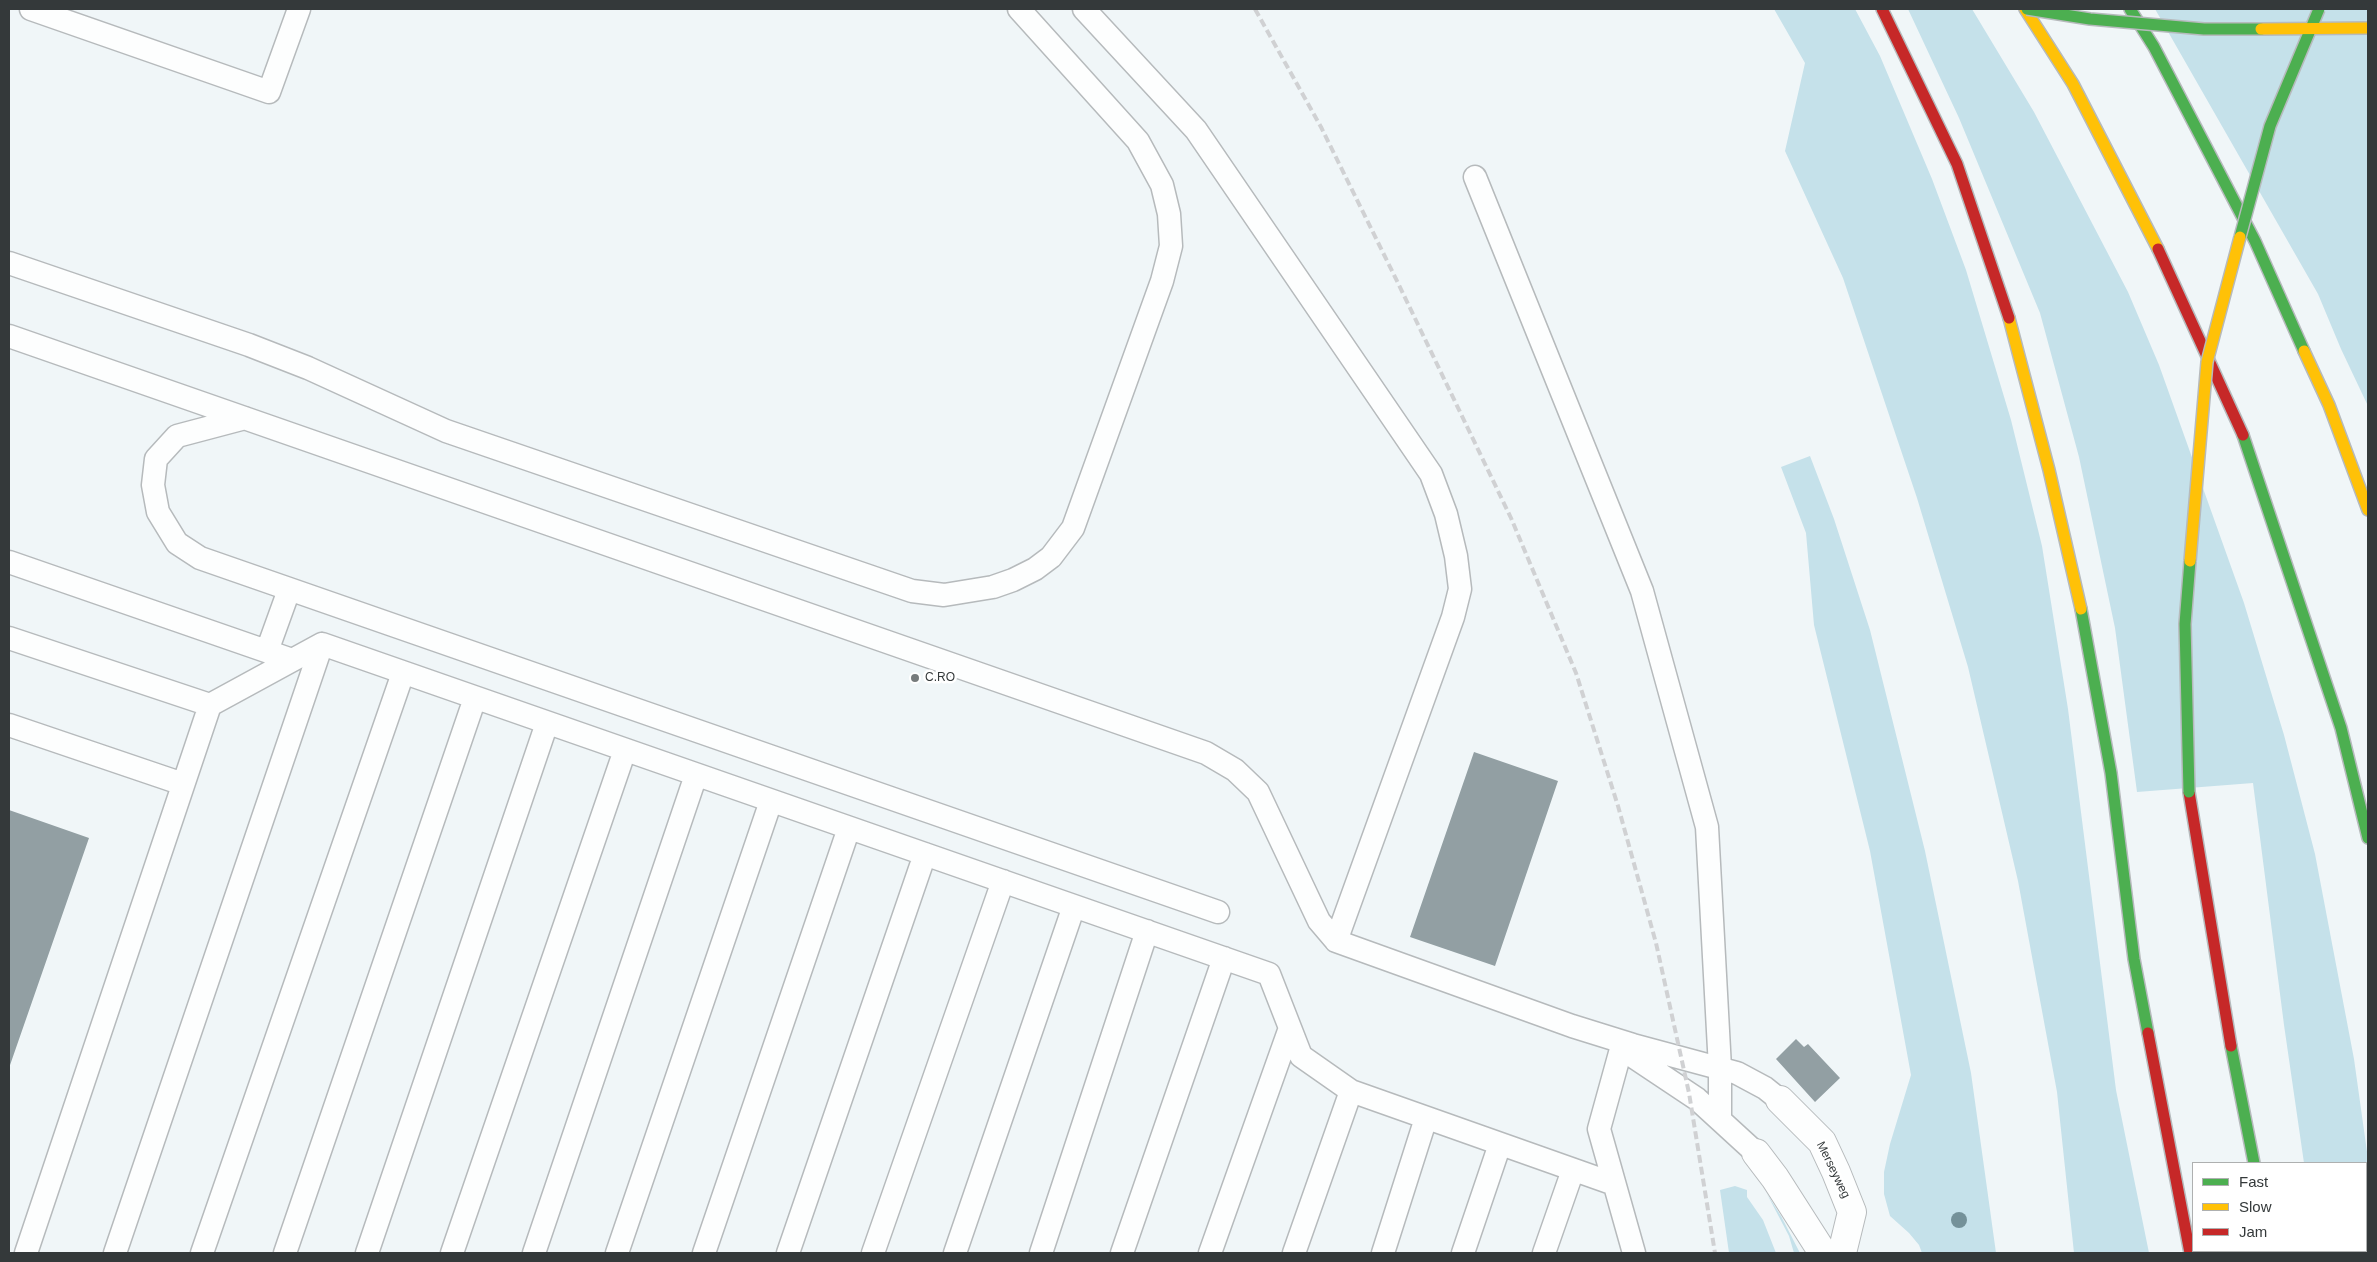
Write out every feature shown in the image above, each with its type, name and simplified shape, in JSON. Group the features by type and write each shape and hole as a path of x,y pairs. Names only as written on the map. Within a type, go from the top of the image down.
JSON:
{"highway":[{"path":"1882,9 1957,164 2005,304 2049,470 2082,614 2111,772 2134,959 2190,1253"},
{"path":"2026,9 2090,19 2204,29 2368,28"},
{"path":"2026,9 2073,84 2166,266 2242,434 2341,728 2368,838"},
{"path":"2130,9 2154,47 2255,241 2329,405 2368,510"},
{"path":"2254,1162 2227,1028 2189,792 2185,624 2207,362 2270,126 2319,9"}],"street":[{"name":"Merseyweg","path":"1780,1100 1822,1142 1843,1188 1852,1212 1842,1253"},
{"path":"1756,1153 1775,1178 1823,1253"}],"lane":[{"path":"31,9 269,92 299,9"},
{"path":"9,263 249,344 308,368 446,431 912,591 944,596 993,587 1035,569 1051,557 1074,528 1162,281 1171,246 1169,214 1162,185 1138,141 1019,9"},
{"path":"1084,9 1196,130 1431,474 1446,514 1456,556 1460,589 1453,617 1336,941"},
{"path":"1475,177 1642,591 1707,826 1720,1068 1720,1118"},
{"path":"9,336 1206,753 1235,770 1258,792 1319,921 1336,941 1572,1026 1622,1046 1737,1073 1765,1088 1780,1100"},
{"path":"246,418 177,436 156,459 153,485 158,512 177,543 200,558 1218,912"},
{"path":"9,562 292,660"},
{"path":"267,651 289,590"},
{"path":"9,638 210,705"},
{"path":"116,1253 322,644"},
{"path":"26,1253 210,705 322,644 1269,974 1302,1056 1351,1091 1614,1184"},
{"path":"202,1253 403,673"},
{"path":"285,1253 475,698"},
{"path":"367,1253 547,723"},
{"path":"9,725 183,784"},
{"path":"452,1253 626,750"},
{"path":"534,1253 696,775"},
{"path":"617,1253 771,801"},
{"path":"704,1253 849,828"},
{"path":"788,1253 926,854"},
{"path":"873,1253 1003,881"},
{"path":"955,1253 1074,906"},
{"path":"1041,1253 1147,932"},
{"path":"1122,1253 1224,958"},
{"path":"1210,1253 1290,1028"},
{"path":"1622,1046 1682,1088 1720,1118 1756,1153"},
{"path":"1622,1046 1598,1129 1634,1253"},
{"path":"1294,1253 1351,1091"},
{"path":"1382,1253 1426,1118"},
{"path":"1462,1253 1500,1144"},
{"path":"1544,1253 1573,1170"}],"shaded area":[{"path":"1774,9 1855,9 1880,56 1932,179 1966,270 2011,420 2042,546 2068,709 2116,1090 2149,1253 2074,1253 2057,1092 2018,881 1968,667 1917,498 1843,278 1785,151 1805,63"},
{"path":"1908,9 1972,9 2034,112 2128,292 2159,365 2244,603 2284,735 2315,854 2354,1059 2368,1159 2368,1253 2316,1252 2367,1252 2367,1162 2304,1162 2253,783 2137,792 2115,628 2079,457 2040,313 1959,118"},
{"path":"2155,9 2368,9 2368,406 2318,294"},
{"path":"1810,456 1834,519 1870,630 1925,851 1971,1073 1996,1253 1922,1253 1919,1245 1909,1233 1890,1216 1884,1194 1884,1172 1890,1144 1911,1075 1870,851 1814,625 1806,533 1781,467"},
{"path":"1735,1186 1747,1190 1747,1197 1763,1220 1776,1253 1729,1253 1720,1190"},
{"path":"1767,1194 1800,1253 1794,1253 1789,1236"}],"building":[{"path":"1474,752 1558,781 1495,966 1410,937"},
{"path":"9,810 89,838 9,1068"},
{"path":"1796,1039 1804,1047 1808,1044 1840,1078 1815,1102 1776,1059"}],"railway":[{"path":"1255,9 1321,127 1398,283 1511,518 1576,673 1618,806 1656,943 1689,1093 1715,1253"}],"traffic: fast":[{"path":"2027,9 2090,19 2204,29 2261,29"},
{"path":"2130,9 2154,47 2255,241 2304,351"},
{"path":"2240,237 2270,126 2319,9"},
{"path":"2243,435 2341,728 2368,838"},
{"path":"2189,792 2185,624 2190,561"},
{"path":"2081,609 2111,773 2134,959 2148,1033"},
{"path":"2231,1046 2254,1162"}],"traffic: slow":[{"path":"2025,9 2073,84 2158,249"},
{"path":"2261,29 2368,28"},
{"path":"2190,561 2207,362 2240,237"},
{"path":"2009,318 2049,470 2081,609"},
{"path":"2304,351 2329,405 2368,510"}],"traffic: jam":[{"path":"1882,9 1957,164 2009,318"},
{"path":"2158,249 2243,435"},
{"path":"2189,792 2231,1046"},
{"path":"2148,1033 2190,1253"}],"place":[{"name":"C.RO","path":"915,678"}]}
